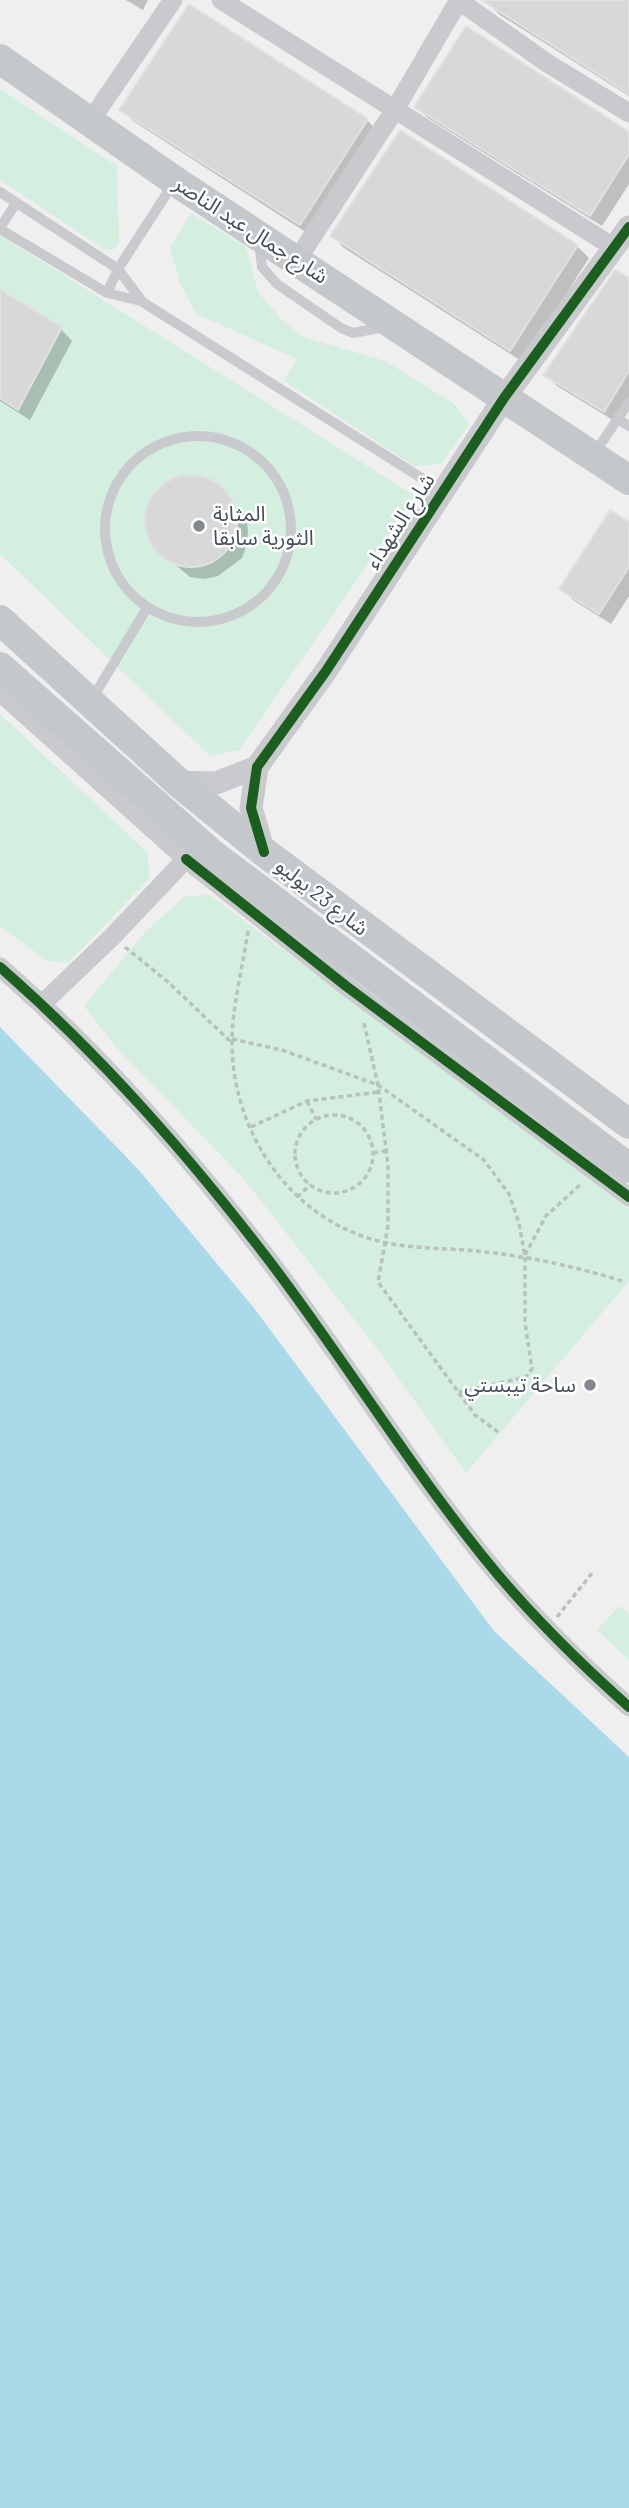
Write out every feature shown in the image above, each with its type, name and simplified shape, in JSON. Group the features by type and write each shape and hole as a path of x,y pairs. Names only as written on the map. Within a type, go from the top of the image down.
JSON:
{"main road":[{"name":"شارع جمال عبد الناصر","path":"1,59 175,181 629,480"},
{"name":"شارع 23 يوليو","path":"0,621 178,782 264,852 629,1124"},
{"name":"شارع 23 يوليو","path":"0,667 341,966 629,1168"}],"street":[{"path":"91,120 173,0"},
{"path":"221,0 619,251"},
{"path":"297,260 394,111 458,0 547,63 629,113"},
{"name":"شارع الشهداء","path":"178,782 228,781 257,766 326,671 504,398 619,251 629,227"},
{"path":"0,692 186,859 251,911 341,966 357,993 629,1197"},
{"name":"شارع الشهداء","path":"257,766 251,807 264,852"},
{"path":"42,1004 112,937 186,859"},
{"path":"0,967 42,1004 121,1082 178,1147 271,1263 456,1521 547,1629 629,1707"}],"lane":[{"path":"107,293 118,270 175,181"},
{"path":"0,192 118,270 141,301"},
{"path":"16,203 0,228 107,293 141,301 442,491"},
{"path":"258,235 262,267 277,284 341,328 353,333 395,325"},
{"path":"593,456 629,402"},
{"path":"618,419 629,426"},
{"path":"211,435 250,450 280,480 293,520 288,562 265,597 228,619 197,622 186,623 146,608 117,578 104,538 109,496 132,461 169,439 211,435"},
{"path":"89,702 146,608"}],"path":[{"path":"251,911 232,1041 237,1085 251,1127 270,1167 297,1197 328,1219 386,1243 524,1257 622,1281"},
{"path":"112,937 168,982 232,1041 282,1050 378,1085 472,1150 495,1172 514,1206 524,1257 525,1323 531,1372 526,1377 459,1392"},
{"path":"357,993 378,1085 387,1151 389,1199 386,1243 378,1272 379,1286 480,1420 498,1432"},
{"path":"251,1127 307,1101 379,1092"},
{"path":"307,1101 316,1119"},
{"path":"335,1115 354,1120 368,1134 373,1153 363,1180 347,1191 328,1192 310,1185 298,1169 295,1150 302,1132 316,1119 335,1115"},
{"path":"373,1153 387,1151"},
{"path":"524,1257 546,1216 577,1187 598,1174"},
{"path":"297,1197 310,1185"},
{"path":"547,1629 593,1572"}],"green space":[{"path":"0,89 117,166 119,243 113,250 104,249 0,180"},
{"path":"191,213 246,247 258,292 281,319 303,337 385,361 453,403 469,424 441,464 414,466 284,381 297,359 197,314 181,286 170,248"},
{"path":"0,235 415,496 239,750 210,756 0,554"},
{"path":"0,714 148,853 149,879 68,963 46,960 0,926"},
{"path":"210,895 629,1209 629,1281 466,1473 379,1351 243,1178 116,1047 84,1006 146,931 185,896"},
{"path":"619,1606 629,1613 629,1660 597,1630"}],"water":[{"path":"0,1027 138,1169 254,1308 494,1631 629,1757 629,2508 0,2508"}],"building":[{"path":"481,0 629,0 629,94"},
{"path":"189,4 368,119 300,225 119,110"},
{"path":"466,26 629,132 629,154 590,216 414,107"},
{"path":"400,130 578,245 510,351 330,236"},
{"path":"615,270 629,278 629,371 604,412 543,375"},
{"path":"0,289 62,327 18,410 0,398"},
{"path":"191,475 209,478 224,488 234,503 237,521 234,539 224,554 209,564 191,567 173,564 158,554 148,539 145,521 148,503 158,488 173,478"},
{"path":"610,510 629,522 629,567 599,614 559,589"}],"cycle path":[{"path":"264,852 251,808 257,767 326,671 504,398 629,227"},
{"path":"186,859 346,986 629,1197"},
{"path":"0,967 74,1036 176,1146 271,1263 439,1500 499,1576 578,1660 629,1707"}],"place":[{"name":"المثابة الثورية سابقا","path":"199,526"},
{"name":"ساحة تيبستي","path":"590,1385"}]}
